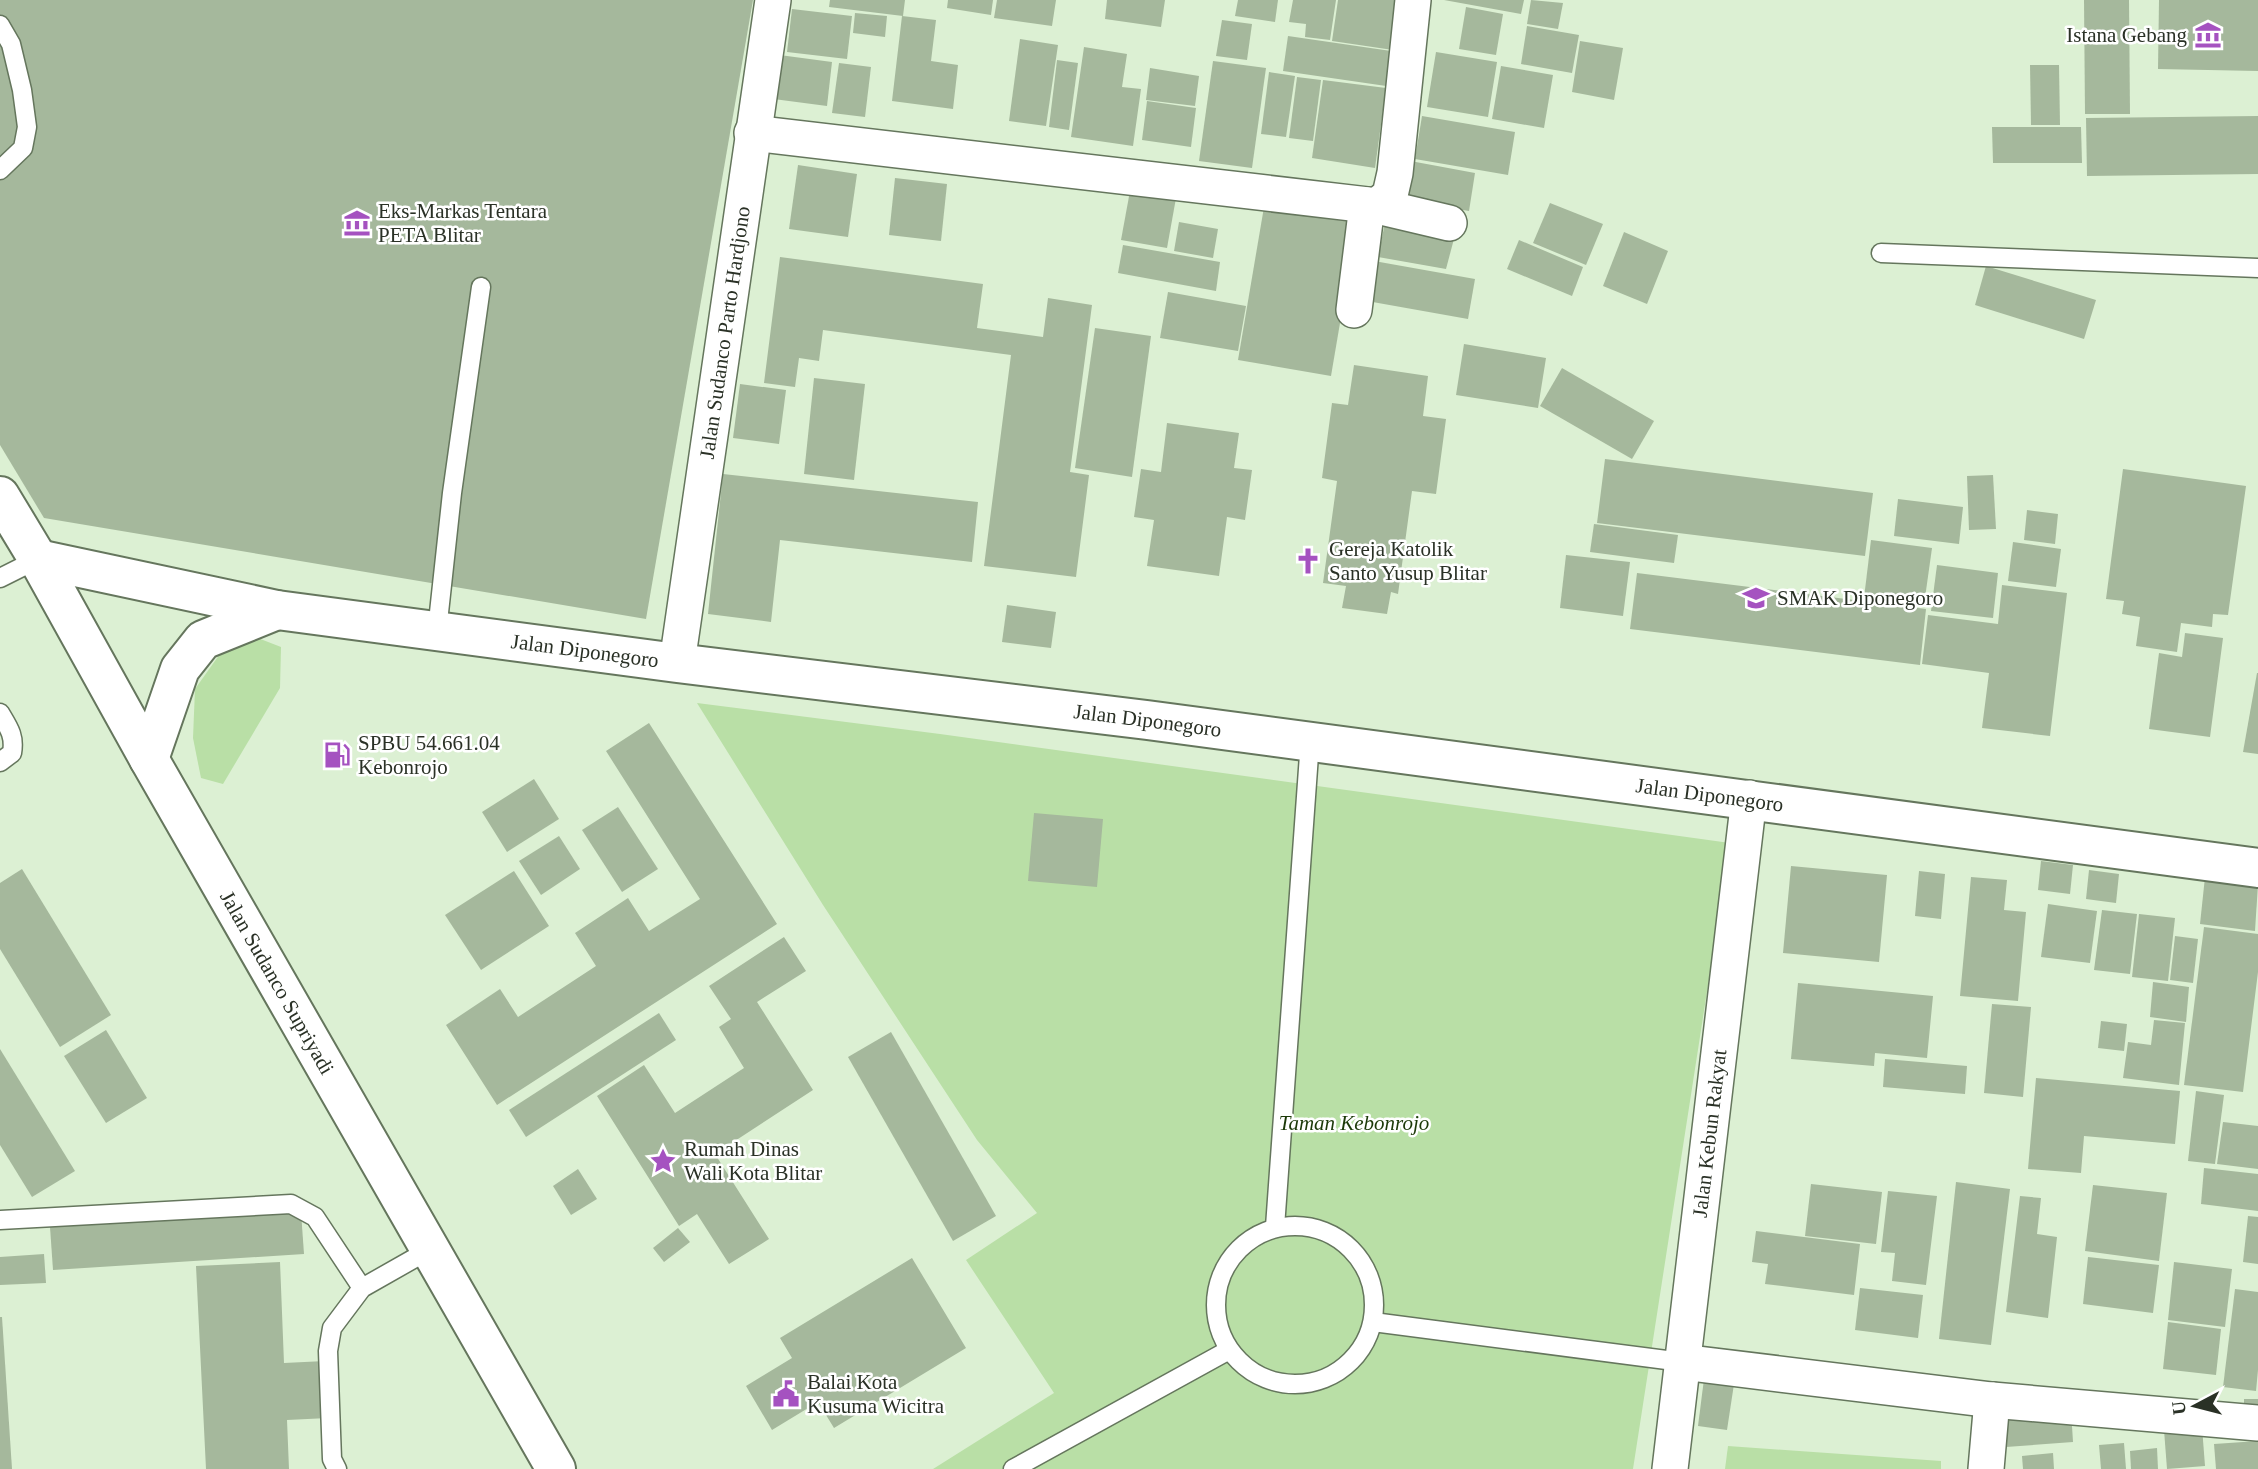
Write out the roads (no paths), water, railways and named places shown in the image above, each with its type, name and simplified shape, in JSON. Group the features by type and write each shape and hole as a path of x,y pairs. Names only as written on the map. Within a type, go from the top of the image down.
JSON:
{"main road":[{"name":"Jalan Sudanco Supriyadi","path":"0,496 556,1469"},
{"name":"Jalan Diponegoro","path":"38,559 277,610 1749,798 2258,868"},
{"path":"149,759 180,669 203,640 277,610"}],"street":[{"name":"Jalan Sudanco Parto Hardjono","path":"677,663 773,0"},
{"path":"1353,310 1372,206 1390,195 1395,173 1413,0"},
{"path":"752,133 1372,206 1449,223"},
{"name":"Jalan Kebun Rakyat","path":"1670,1469 1749,798"},
{"path":"1682,1362 1992,1400 2258,1423"},
{"path":"1986,1469 1992,1400"}],"lane":[{"path":"0,25 11,44 27,127 23,148 0,170"},
{"path":"1881,253 2258,268"},
{"path":"437,631 452,493 481,287"},
{"path":"0,578 38,559"},
{"path":"0,713 13,734 14,744 12,753 0,762"},
{"path":"1275,1227 1310,741"},
{"path":"0,1220 291,1204 315,1217 362,1288"},
{"path":"1303,1225 1328,1232 1359,1257 1372,1287 1373,1322 1355,1358 1333,1375 1315,1382 1287,1384 1250,1371 1229,1350 1218,1325 1215,1300 1226,1265 1243,1243 1275,1227 1303,1225"},
{"path":"337,1469 332,1459 328,1351 332,1328 362,1288 429,1250"},
{"path":"1373,1322 1682,1362"},
{"path":"1013,1469 1229,1350"}],"place":[{"name":"Istana Gebang","path":"2208,35"},
{"name":"Eks-Markas Tentara PETA Blitar","path":"357,223"},
{"name":"Gereja Katolik Santo Yusup Blitar","path":"1308,561"},
{"name":"SMAK Diponegoro","path":"1756,598"},
{"name":"SPBU 54.661.04 Kebonrojo","path":"337,755"},
{"name":"Rumah Dinas Wali Kota Blitar","path":"663,1161"},
{"name":"Balai Kota Kusuma Wicitra","path":"786,1394"}],"park label":[{"name":"Taman Kebonrojo","path":"1354,1123"}]}
